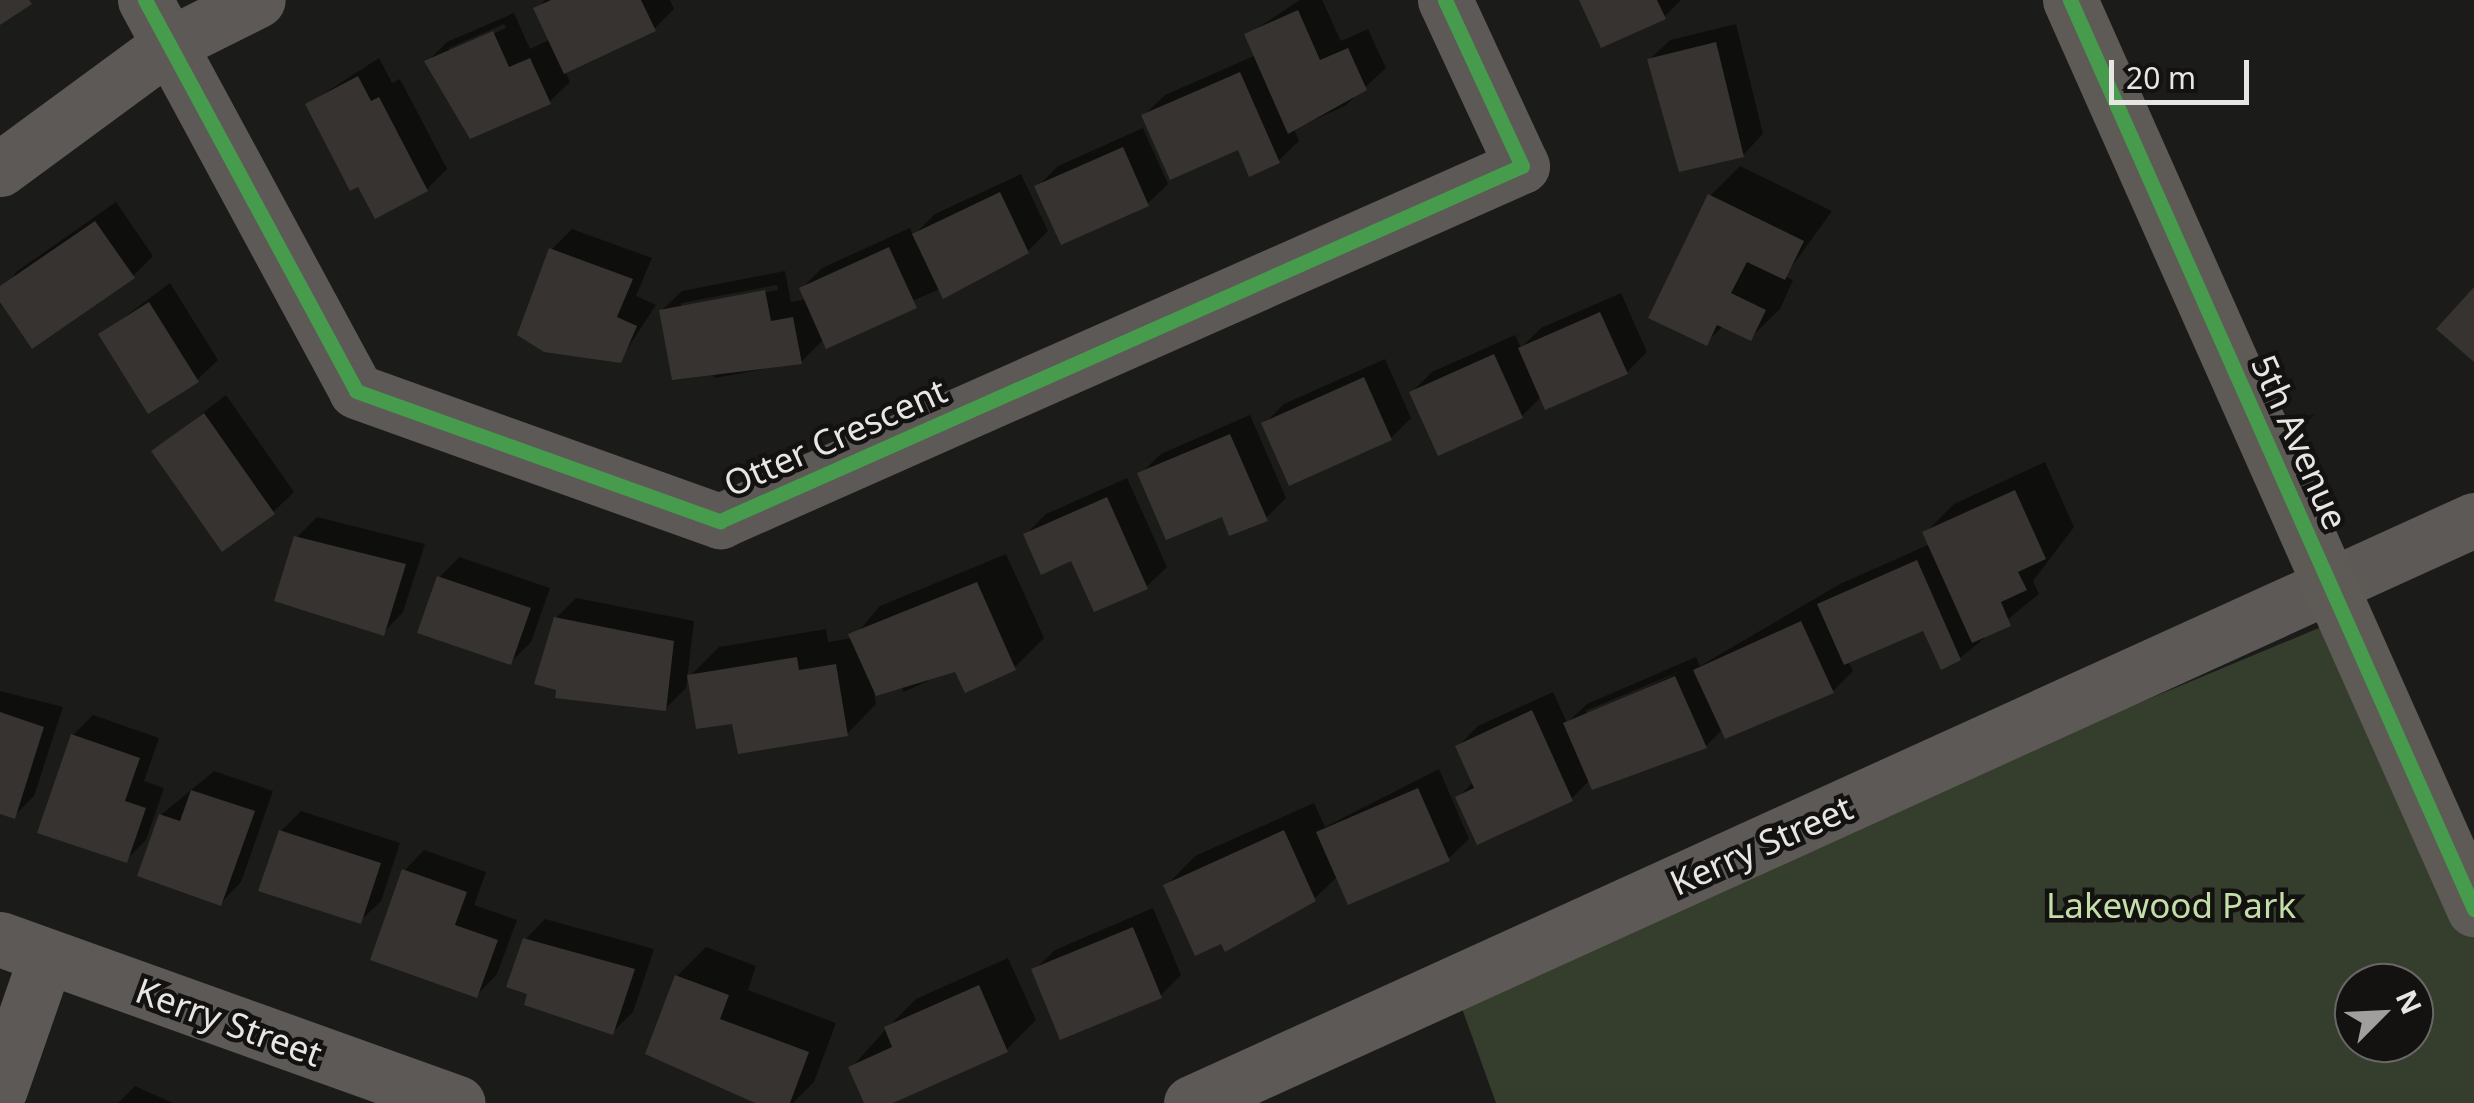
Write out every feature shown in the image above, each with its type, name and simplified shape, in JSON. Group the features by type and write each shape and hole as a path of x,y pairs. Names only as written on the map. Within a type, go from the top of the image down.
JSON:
{"main road":[{"name":"5th Avenue","path":"2070,0 2474,909"}],"street":[{"path":"0,170 158,22 258,0"},
{"name":"Otter Crescent","path":"158,22 356,392 720,521 1522,166 1445,0"},
{"name":"Kerry Street","path":"1191,1103 2474,520"},
{"path":"0,1089 23,948"},
{"name":"Kerry Street","path":"23,948 458,1103"}],"green space":[{"name":"Lakewood Park","path":"2357,612 2474,875 2474,1103 1496,1103 1455,989"}],"building":[{"path":"0,0 29,0 32,4 0,25"},
{"path":"551,0 641,0 656,31 564,74 533,8"},
{"path":"1579,0 1657,0 1666,19 1601,48"},
{"path":"1298,10 1320,60 1348,48 1367,90 1288,134 1244,34"},
{"path":"493,31 509,67 530,58 551,104 470,139 424,61"},
{"path":"1716,42 1744,157 1679,172 1647,59"},
{"path":"1240,72 1280,163 1249,177 1238,150 1170,180 1141,115"},
{"path":"358,76 371,101 379,97 428,191 375,219 358,187 350,191 305,104"},
{"path":"1123,147 1149,206 1061,245 1034,186"},
{"path":"1000,192 1029,253 943,299 912,234"},
{"path":"1708,194 1804,241 1785,280 1747,262 1731,293 1766,310 1751,341 1717,325 1707,346 1648,318"},
{"path":"95,221 135,278 32,349 0,302 0,286"},
{"path":"889,247 917,308 826,349 799,288"},
{"path":"549,248 633,279 617,317 637,326 621,363 544,352 517,335"},
{"path":"2474,287 2474,362 2436,329"},
{"path":"765,290 771,321 793,317 802,364 672,380 659,310"},
{"path":"149,302 199,382 148,414 98,334"},
{"path":"1600,312 1628,374 1545,410 1518,348"},
{"path":"1494,354 1523,418 1438,456 1409,392"},
{"path":"1364,377 1392,440 1289,486 1261,423"},
{"path":"204,413 275,514 222,552 151,451"},
{"path":"1230,434 1268,521 1229,536 1222,517 1166,540 1137,473"},
{"path":"2015,490 2046,559 2018,572 2027,590 2001,602 2011,626 1972,643 1922,532"},
{"path":"1107,497 1148,589 1094,612 1071,561 1041,575 1023,534"},
{"path":"294,536 406,564 384,636 274,601"},
{"path":"1917,560 1961,660 1941,670 1923,631 1844,665 1817,604"},
{"path":"437,576 531,608 511,665 417,633"},
{"path":"977,582 1016,670 965,693 955,672 876,696 848,634"},
{"path":"554,617 674,641 666,711 555,698 556,690 534,684"},
{"path":"1801,621 1834,693 1725,739 1693,670"},
{"path":"797,657 799,670 836,664 848,736 738,754 732,724 696,729 687,675"},
{"path":"1675,676 1707,748 1592,790 1563,723"},
{"path":"1532,710 1573,801 1477,845 1455,797 1474,788 1455,746"},
{"path":"0,712 44,727 15,819 0,814"},
{"path":"71,734 140,758 125,801 146,808 127,863 37,833"},
{"path":"1418,788 1450,861 1348,905 1316,832"},
{"path":"191,790 255,811 221,906 137,876 159,814 180,821"},
{"path":"279,830 381,863 361,924 258,891"},
{"path":"1284,830 1316,901 1225,952 1221,944 1195,956 1163,885"},
{"path":"402,869 467,892 455,925 498,940 477,998 370,960"},
{"path":"1133,927 1162,998 1060,1040 1031,969"},
{"path":"523,938 635,969 613,1035 524,1005 527,994 506,987"},
{"path":"675,975 729,995 720,1019 809,1052 790,1103 755,1103 645,1054"},
{"path":"979,985 1008,1052 893,1103 864,1103 848,1067 892,1047 884,1027"}],"cycle path":[{"path":"145,0 356,391 720,521 1522,166 1445,0"},
{"path":"2070,0 2474,909"}]}
